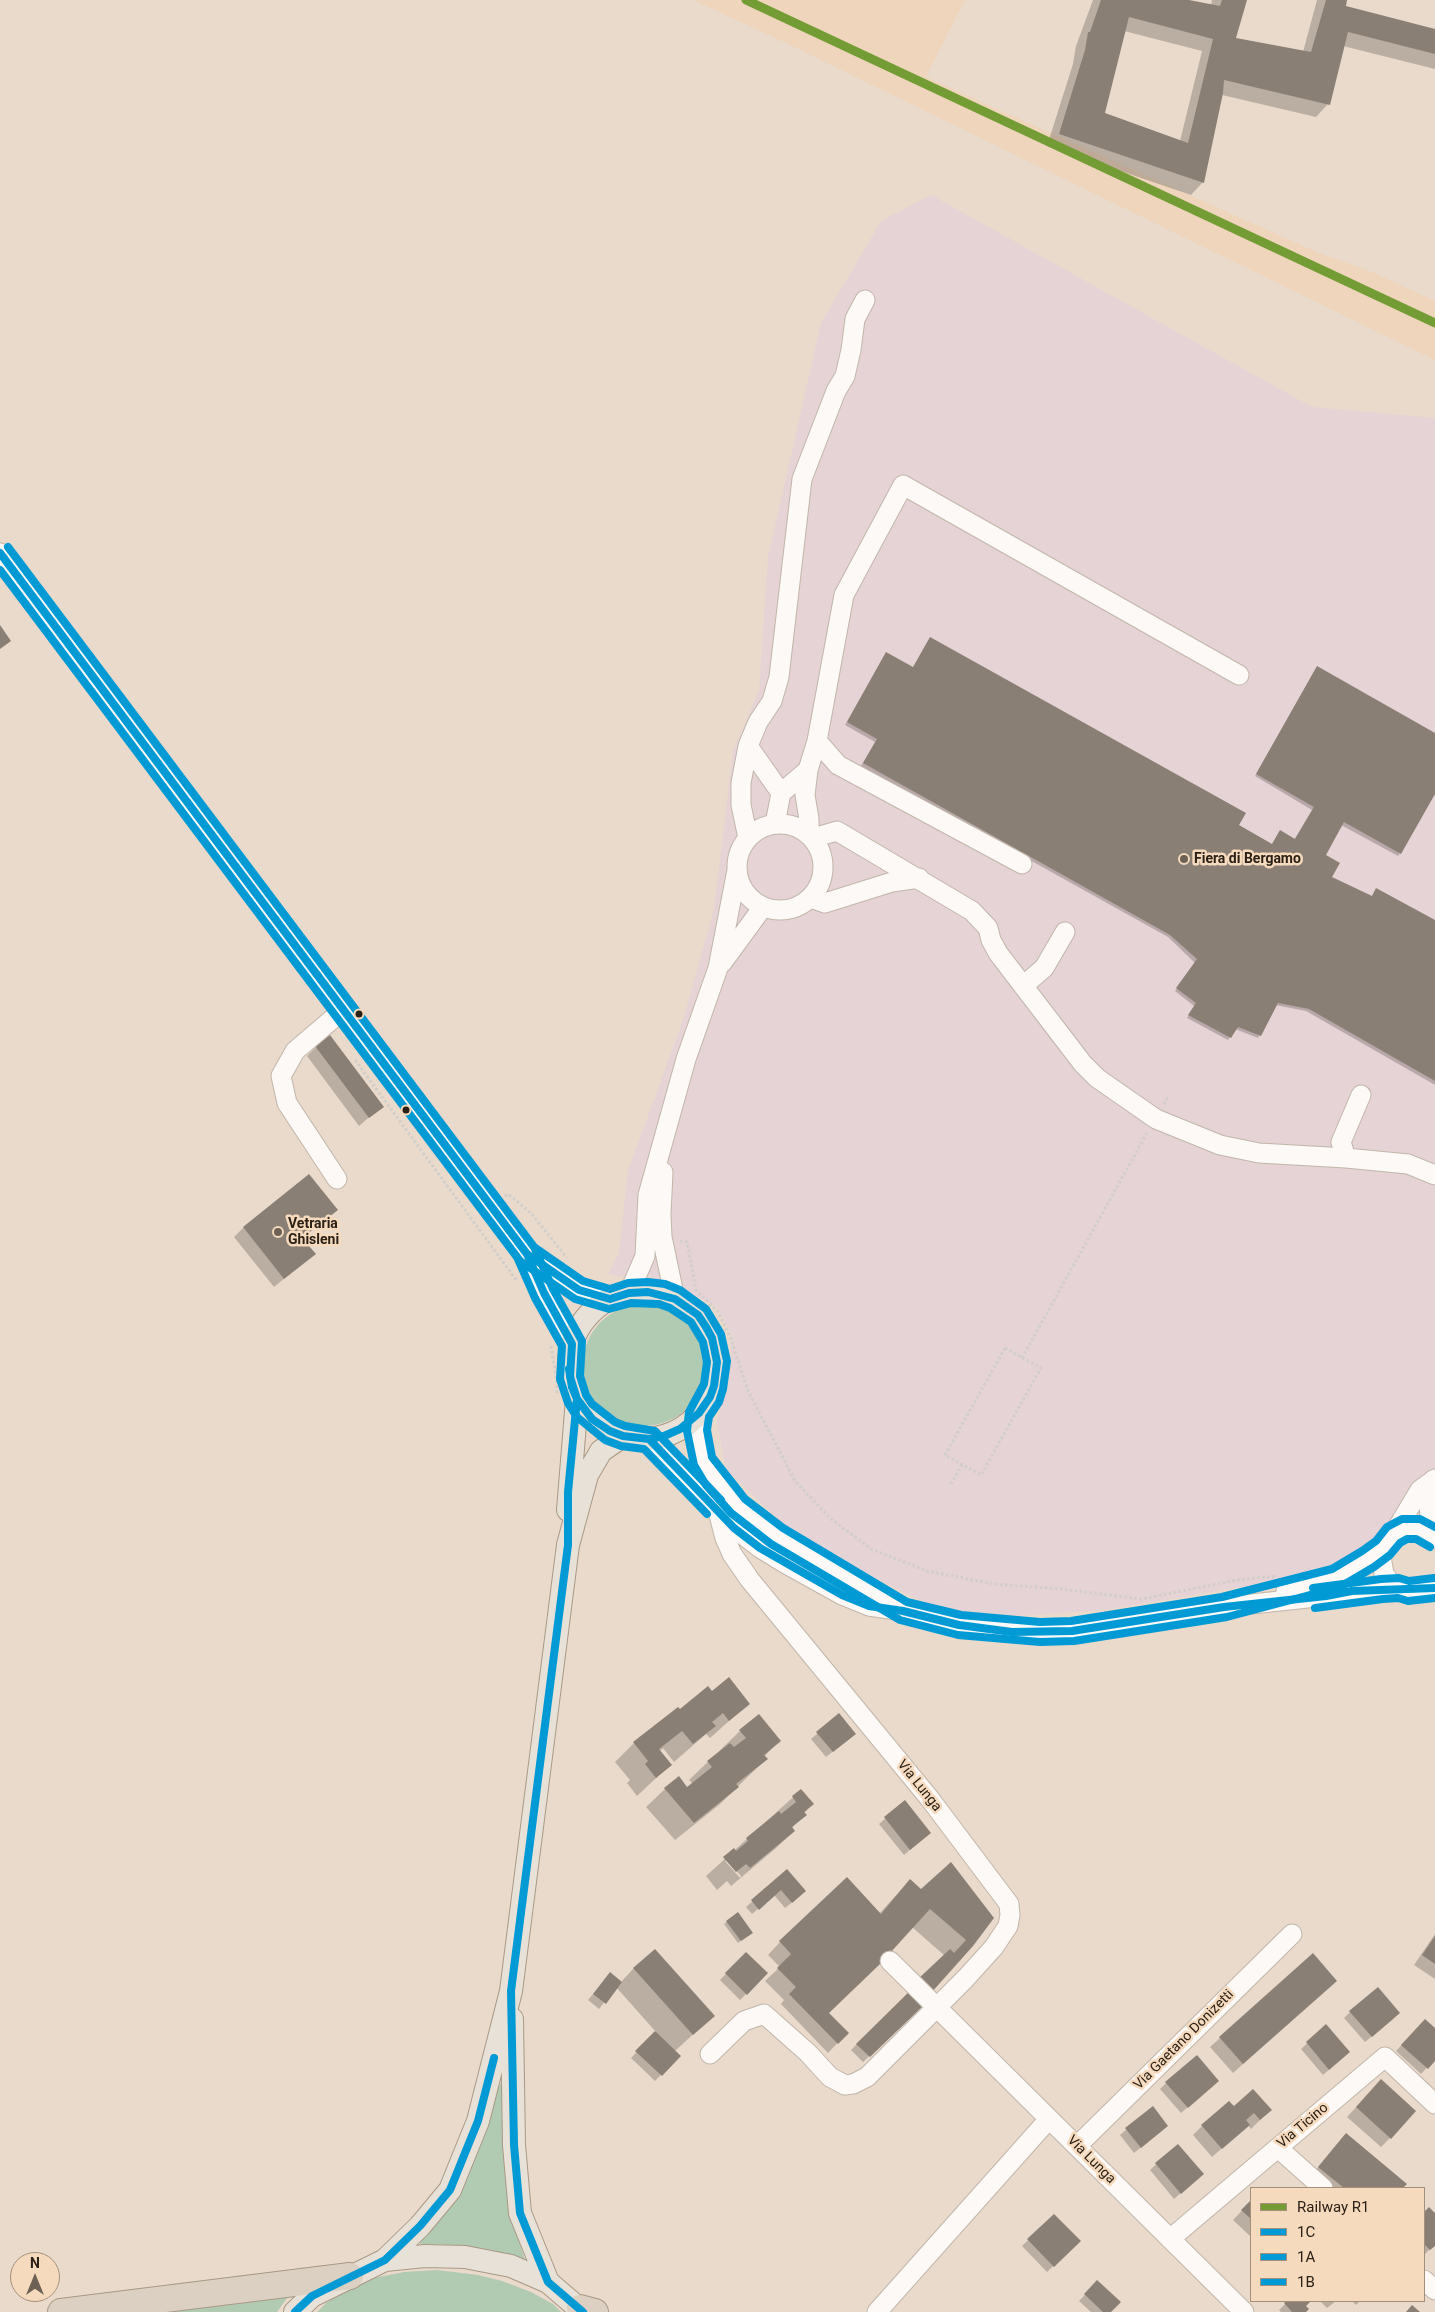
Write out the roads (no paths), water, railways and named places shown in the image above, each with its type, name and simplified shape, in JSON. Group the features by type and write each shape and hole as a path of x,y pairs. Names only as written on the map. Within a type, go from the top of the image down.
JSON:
{"highway":[{"path":"61,2312 350,2276"}],"main road":[{"path":"648,1292 676,1299 698,1316 712,1338 715,1350 716,1374 710,1397 699,1413 680,1429 664,1436 649,1439 623,1436 610,1431 592,1419 577,1399 570,1377 569,1366 572,1344 586,1318 600,1305 620,1296 648,1292"},
{"path":"385,2260 420,2226 450,2190 478,2121 512,1991 568,1545 568,1492 577,1399"},
{"path":"568,1545 587,1475 601,1451 623,1436"},
{"path":"512,1991 514,2145 520,2213 548,2282"},
{"path":"295,2312 312,2296 385,2260 425,2256 464,2257 512,2266 548,2282 586,2311"}],"street":[{"path":"748,838 741,805 741,782 748,746 758,722 772,701 779,677 802,478 836,391 845,376 851,350 854,319 865,300"},
{"path":"811,836 805,794 808,770 817,742 844,595 903,485 1239,675"},
{"path":"0,553 528,1254 544,1293 572,1344"},
{"path":"817,742 838,765 1022,864"},
{"path":"748,746 781,793"},
{"path":"775,824 781,793 808,770"},
{"path":"528,1254 579,1290 620,1296 645,1256 648,1195 686,1059 718,968 738,858 748,838 756,831 775,824 788,824 799,828 811,836 820,849 823,868 819,887 811,898 792,909 777,910 763,907 753,901 745,892 737,870"},
{"path":"811,836 837,831 972,911 988,928 991,940 998,953 1082,1064 1097,1078 1156,1119 1220,1145 1259,1153 1408,1164 1435,1175"},
{"path":"811,898 825,904 884,884 919,878"},
{"path":"718,968 763,907"},
{"path":"1023,986 1044,968 1065,932"},
{"path":"337,1179 287,1104 281,1076 295,1051 343,1010"},
{"path":"1346,1158 1341,1142 1361,1095"},
{"path":"665,1135 661,1214 662,1237 676,1299"},
{"name":"Via Lunga","path":"699,1413 697,1430 703,1461 714,1478 738,1506 777,1536 903,1611"},
{"name":"Via Lunga","path":"649,1439 718,1511 753,1542 842,1595 869,1606 903,1611 960,1625 988,1629 1040,1632 1072,1631 1352,1591 1399,1588 1408,1591 1432,1586"},
{"path":"1388,1541 1399,1531 1412,1528 1433,1536 1429,1502 1434,1480"},
{"path":"1399,1588 1390,1582 1384,1574 1381,1564 1388,1541 1420,1490 1434,1480"},
{"name":"Via Lunga","path":"710,2054 744,2021 764,2014 808,2053 830,2076 845,2084 853,2084 867,2077 938,2008 994,1947 1008,1926 1009,1904 930,1799 796,1637 732,1554 725,1538 718,1511"},
{"name":"Via Lunga","path":"1224,1608 1336,1578 1388,1541"},
{"path":"744,1570 748,1549 753,1542"},
{"name":"Via Gaetano Donizetti","path":"1077,2146 1292,1934"},
{"name":"Via Lunga","path":"890,1961 1244,2312"},
{"name":"Via Ticino","path":"1170,2238 1384,2057 1435,2104"},
{"path":"877,2312 1050,2119"},
{"path":"1278,2148 1322,2187"},
{"path":"1425,2281 1435,2290"}],"rail line":[{"name":"R1","path":"746,0 1435,323"}],"place":[{"name":"Fiera di Bergamo","path":"1184,859"},
{"name":"Vetraria Ghisleni","path":"278,1232"}]}
